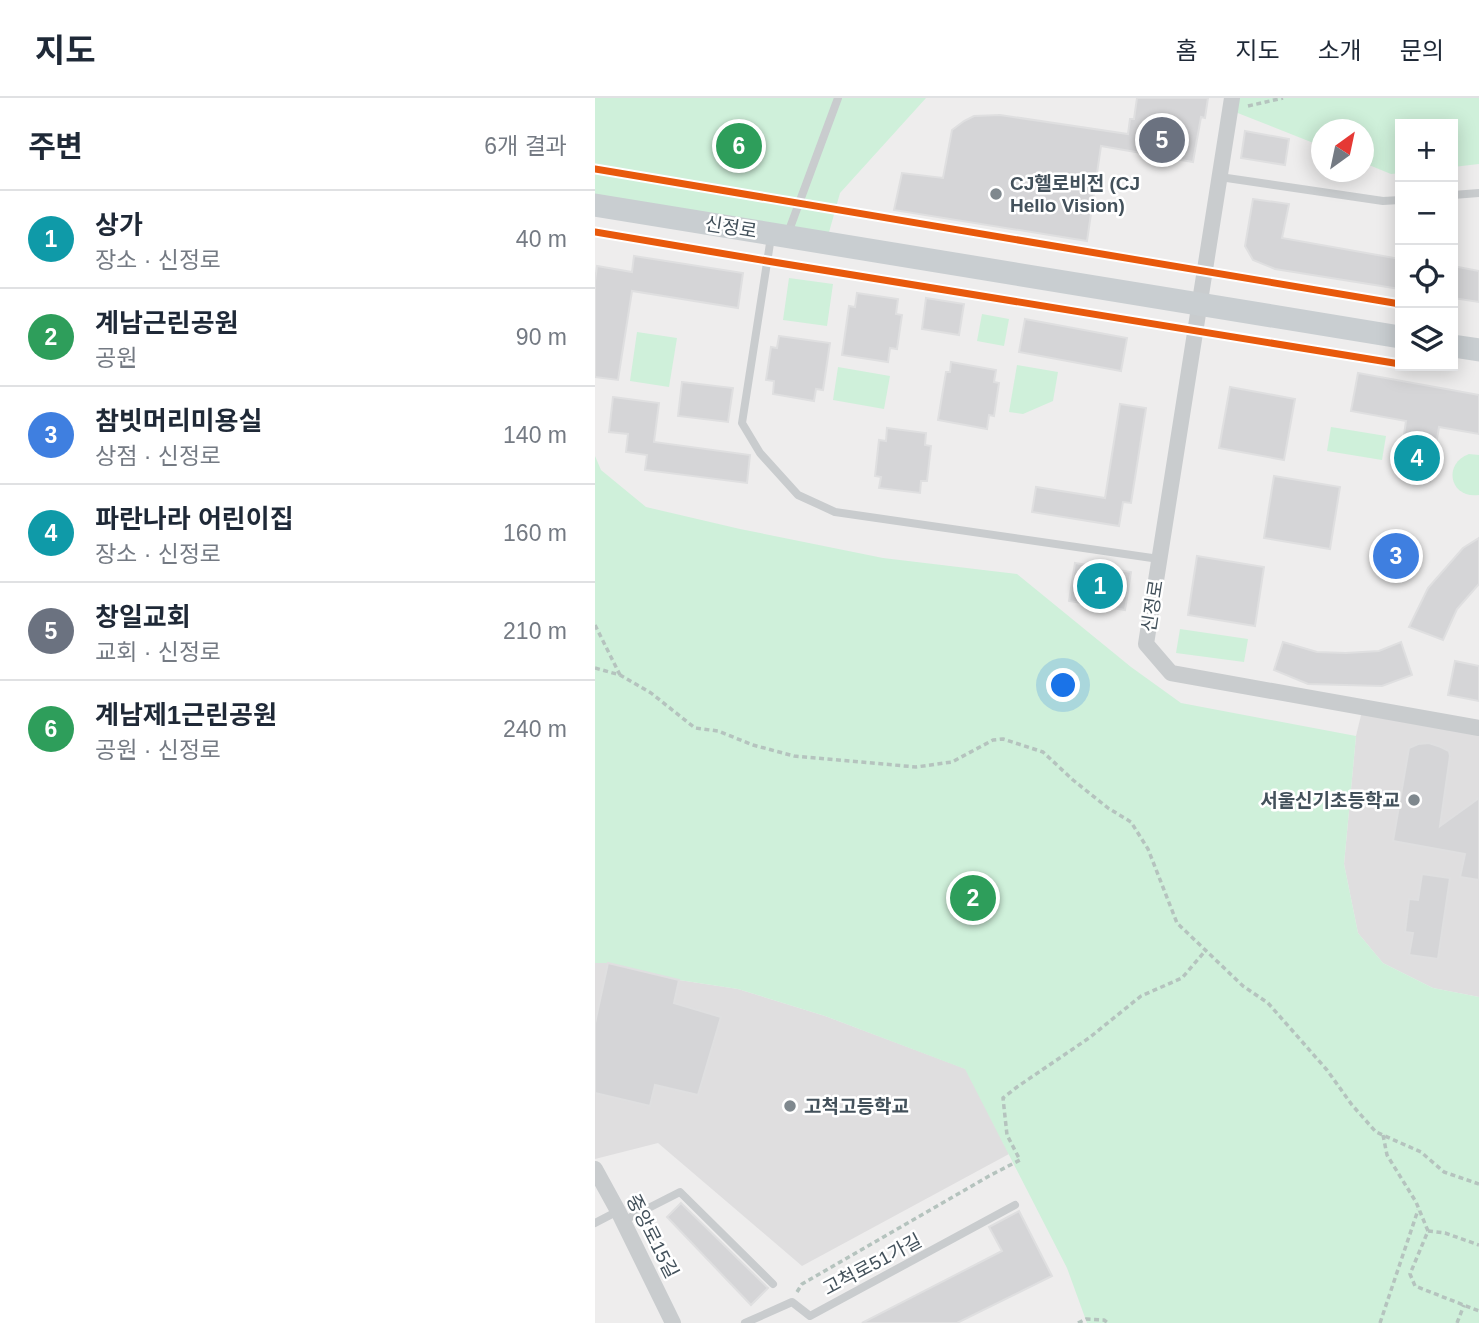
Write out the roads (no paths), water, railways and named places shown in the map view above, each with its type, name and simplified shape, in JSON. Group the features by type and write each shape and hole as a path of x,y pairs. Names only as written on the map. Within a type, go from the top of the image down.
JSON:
{"main road":[{"name":"신정로","path":"595,205 1395,336"},
{"path":"1458,346 1479,350"}],"street":[{"name":"신정로","path":"1231,104 1146,644 1171,673 1479,728"},
{"name":"중앙로15길","path":"595,1169 673,1323"}],"lane":[{"path":"838,98 779,235 742,423 760,453 798,495 835,512 1159,559"},
{"path":"1220,177 1383,201 1395,200"},
{"path":"1458,195 1479,193"},
{"path":"595,1223 680,1192 773,1284"},
{"name":"고척로51가길","path":"745,1323 792,1301 810,1316 1015,1205"}],"place":[{"name":"창일교회","path":"1162,140"},
{"name":"계남제1근린공원","path":"739,146"},
{"name":"CJ헬로비전 (CJ Hello Vision)","path":"996,194"},
{"name":"파란나라 어린이집","path":"1417,458"},
{"name":"참빗머리미용실","path":"1396,556"},
{"name":"상가","path":"1100,586"},
{"name":"서울신기초등학교","path":"1414,800"},
{"name":"계남근린공원","path":"973,898"},
{"name":"고척고등학교","path":"790,1106"}]}
